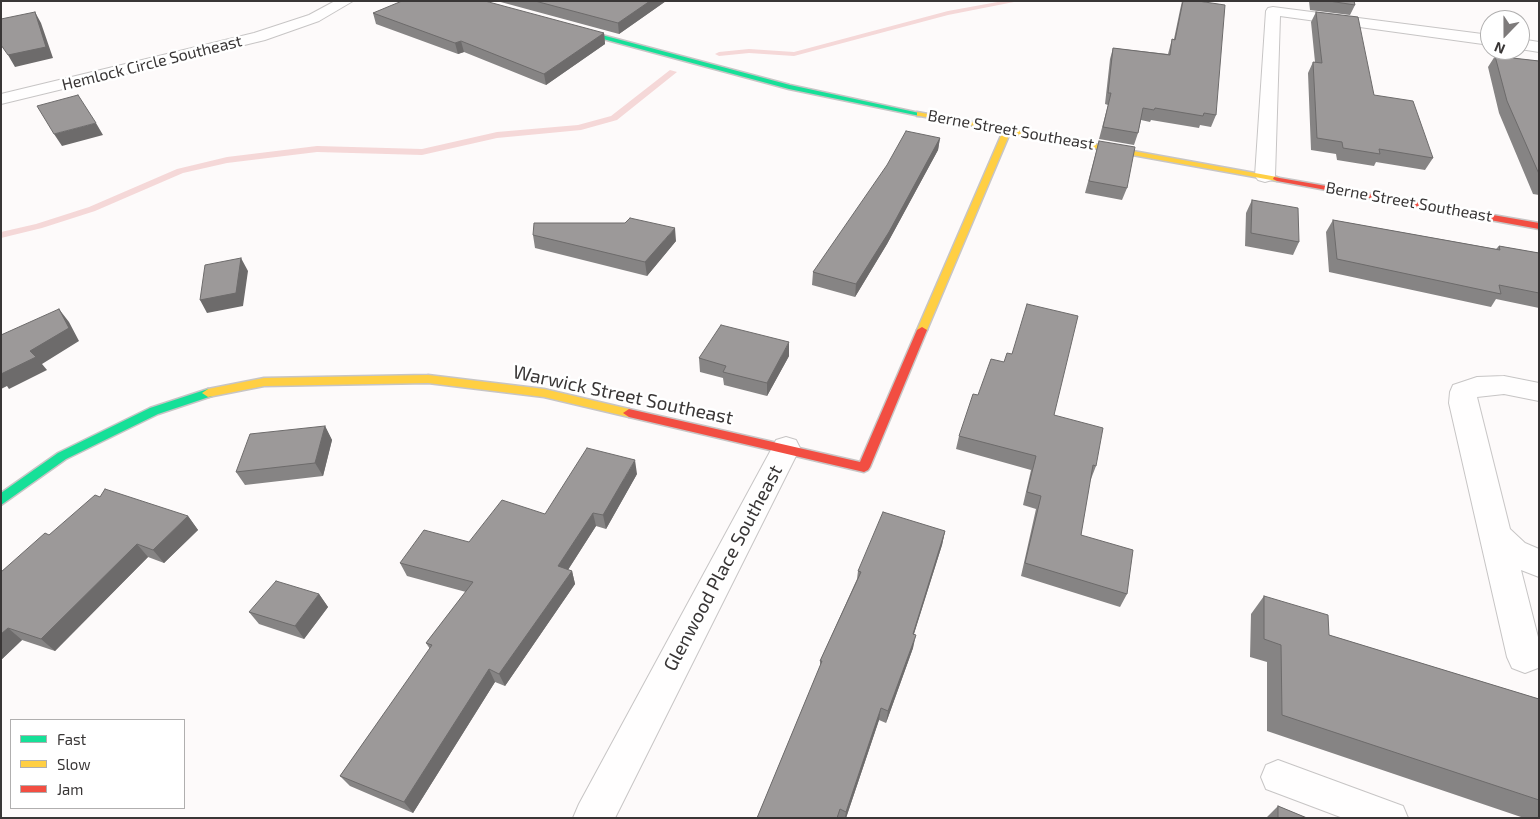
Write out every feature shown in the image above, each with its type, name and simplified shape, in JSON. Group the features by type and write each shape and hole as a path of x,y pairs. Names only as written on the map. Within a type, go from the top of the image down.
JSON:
{"street":[{"name":"Hemlock Circle Southeast","path":"300,22 324,1"},
{"name":"Hemlock Circle Southeast","path":"1,99 259,37 314,18 346,1"},
{"path":"1265,176 1273,12 1480,39"},
{"name":"Berne Street Southeast","path":"554,24 789,87 865,104 1539,226"},
{"name":"Glenwood Place Southeast","path":"593,818 786,448 864,467 1007,130"},
{"name":"Warwick Street Southeast","path":"1,500 62,456 154,411 206,394 264,382 428,379 534,391 786,448"},
{"path":"1526,657 1497,536 1490,517 1462,392 1477,386 1504,385 1539,392"},
{"path":"1497,536 1514,552 1539,564"}],"lane":[{"path":"1278,777 1391,818"}],"building":[{"path":"402,1 485,1 604,33 544,74 461,41 455,43 373,13"},
{"path":"535,1 650,1 618,23"},
{"path":"1183,1 1225,5 1216,115 1204,113 1203,116 1155,108 1154,110 1143,108 1138,133 1103,127 1111,93 1108,93 1113,48 1170,55 1172,39 1175,40"},
{"path":"1329,1 1354,1 1355,5"},
{"path":"35,12 46,47 8,55 1,45 1,19"},
{"path":"1316,12 1358,17 1374,95 1413,101 1433,158 1379,149 1380,154 1343,148 1342,142 1317,138 1313,62 1322,63"},
{"path":"1496,60 1539,61 1539,174 1507,101"},
{"path":"78,95 96,123 54,134 37,106"},
{"path":"906,131 940,138 889,232 856,284 813,272 887,165"},
{"path":"1099,141 1135,147 1127,188 1089,181"},
{"path":"1252,200 1298,208 1299,242 1251,233"},
{"path":"630,218 675,228 645,262 533,235 534,223 625,223"},
{"path":"1333,220 1500,250 1499,246 1539,253 1539,293 1499,285 1501,294 1337,259"},
{"path":"241,258 236,293 200,300 205,265"},
{"path":"1027,304 1078,316 1054,415 1103,428 1096,466 1093,465 1081,535 1133,550 1127,594 1025,563 1041,496 1027,492 1036,456 959,436 973,394 978,395 991,359 1004,362 1007,353 1012,354"},
{"path":"59,309 69,328 30,351 36,357 1,374 1,335"},
{"path":"721,325 789,342 767,383 723,372 726,366 699,358"},
{"path":"325,426 315,463 236,472 250,434"},
{"path":"587,448 635,460 603,515 593,513 558,566 572,571 499,674 489,669 404,802 340,776 432,645 426,643 473,582 400,563 424,530 469,542 502,500 545,514"},
{"path":"105,489 188,516 153,550 137,544 41,639 8,628 1,634 1,572 45,533 49,535 95,495 100,497"},
{"path":"883,512 945,531 913,634 916,635 888,711 881,708 846,812 840,809 837,818 757,818 822,661 820,661 861,572 858,571"},
{"path":"276,581 319,594 295,626 249,612"},
{"path":"1264,596 1328,615 1329,635 1539,699 1539,800 1282,715 1281,645 1264,639"},
{"path":"1278,806 1307,818 1278,818"}],"waterway":[{"path":"719,54 749,51 794,54 948,13 1016,1"},
{"path":"1,235 39,226 92,209 180,171 227,160 317,149 422,152 497,135 578,128 614,118 673,72"}],"traffic: fast":[{"path":"568,28 789,87 920,114"},
{"path":"1,500 62,456 154,411 208,393"}],"traffic: slow":[{"path":"920,114 1277,179"},
{"path":"922,330 1007,130"},
{"path":"208,393 264,382 428,379 544,393 629,413"}],"traffic: jam":[{"path":"1277,179 1539,226"},
{"path":"629,413 864,467 922,330"}]}
